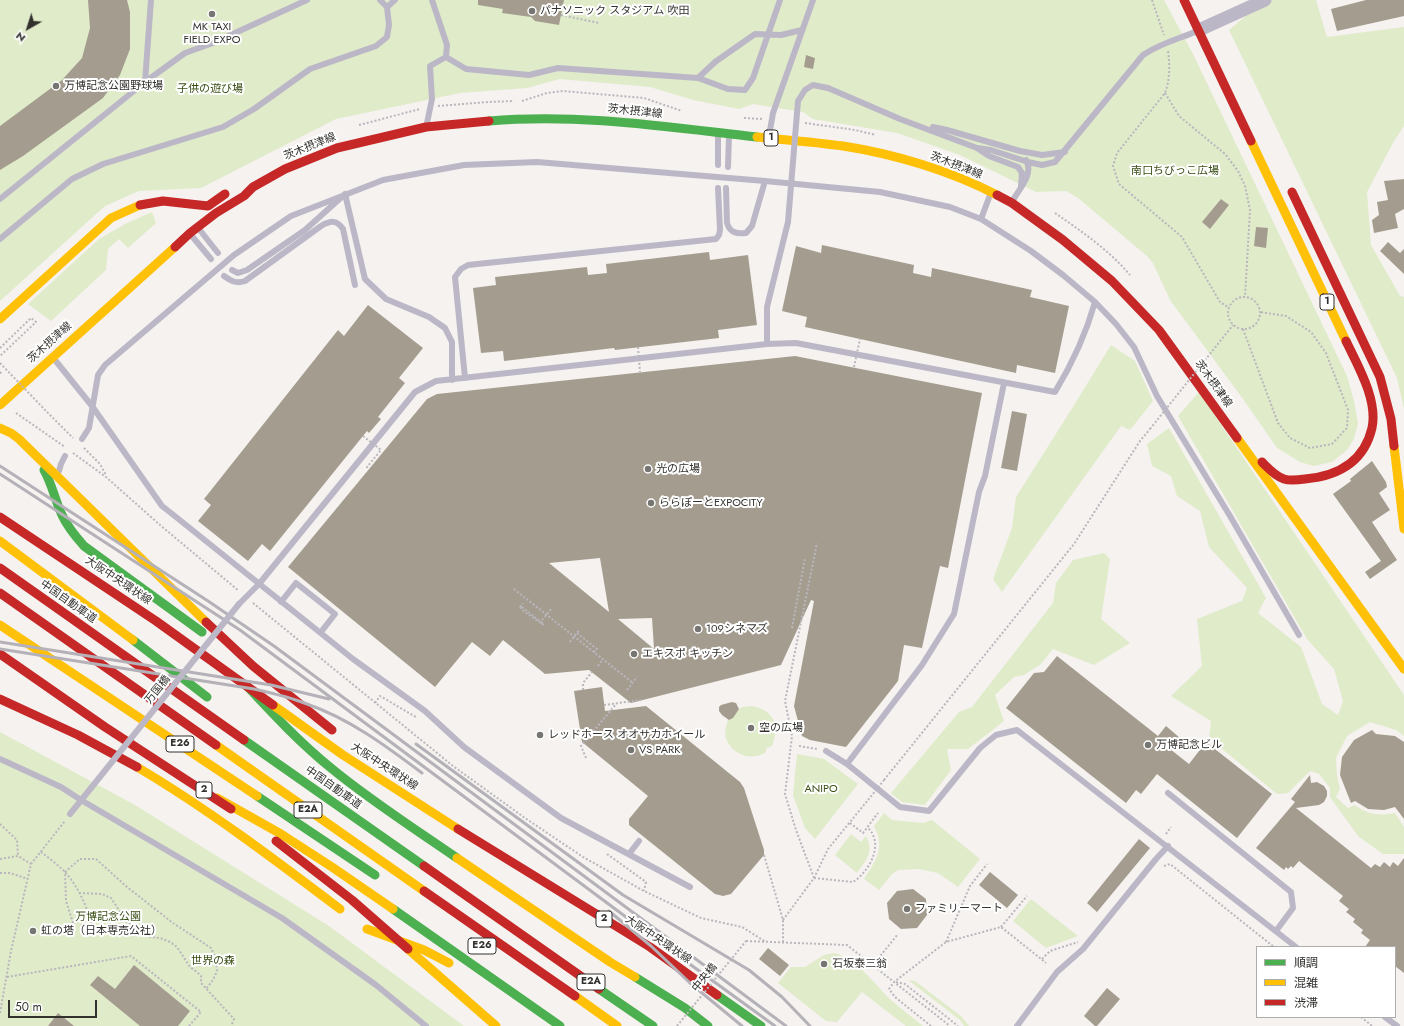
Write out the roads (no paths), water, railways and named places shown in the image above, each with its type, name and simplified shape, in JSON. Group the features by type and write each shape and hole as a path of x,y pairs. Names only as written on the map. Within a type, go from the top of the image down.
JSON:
{"main road":[{"name":"茨木摂津線","path":"1184,0 1208,27 1365,381 1372,404 1372,427 1362,451 1342,470 1315,478 1294,480 1284,479 1273,472 1242,445"},
{"name":"茨木摂津線","path":"0,405 190,233 216,213 244,196 253,187 291,167 337,148 426,127 524,118 602,120 844,146 894,156 948,174 991,192 1012,203 1063,240 1112,281 1159,330 1404,669"},
{"name":"1","path":"1288,184 1380,377 1391,419 1404,529"},
{"path":"0,319 111,218 140,205 163,201 208,206 236,187 253,187"},
{"path":"0,428 11,433 35,455 230,645 259,671 337,735"},
{"path":"35,455 46,474 63,516 76,537 84,546 201,632 215,645"},
{"name":"大阪中央環状線","path":"0,517 156,621 246,684 343,755 442,819 650,947 762,1026"},
{"path":"0,541 97,612 216,704"},
{"name":"中国自動車道","path":"0,568 232,732 654,1026"},
{"name":"E2A","path":"0,593 617,1026"},
{"name":"E26","path":"0,624 385,881"},
{"name":"2","path":"0,654 105,728 217,798 260,829 328,881 399,940 496,1026"},
{"path":"229,663 277,718 331,768 382,806 610,962 636,979 681,1004 708,1026"},
{"path":"0,699 72,731 154,777 230,828 349,915"},
{"path":"374,764 442,819"},
{"path":"217,798 281,834 332,867 560,1026"},
{"name":"E2A","path":"470,887 528,938"},
{"path":"457,968 438,956 364,927 496,1026"},
{"path":"555,994 607,1026"}],"street":[{"path":"1208,27 1265,0"}],"lane":[{"path":"145,82 152,0"},
{"path":"0,199 145,82 185,53 213,43 307,0"},
{"path":"0,239 72,179 103,164 223,127 254,109 310,69 376,46 387,37 389,24 387,6 380,0"},
{"path":"387,6 394,0"},
{"path":"432,0 447,45 446,57"},
{"path":"446,57 466,69 529,75 558,68 698,78 728,88 745,90 753,78 780,0"},
{"path":"769,137 773,113 813,0"},
{"path":"977,148 991,150 1042,165 1055,162 1065,152 1143,55 1152,49 1208,27"},
{"path":"698,78 715,62 755,34 782,35 802,30"},
{"path":"426,127 432,100 430,66 446,57"},
{"path":"767,344 767,307 788,222 798,101 805,90 813,85 828,88 900,119 977,148 989,156 1018,168 1022,173 1021,186"},
{"path":"919,125 947,130 1042,155 1065,152"},
{"path":"718,133 718,165"},
{"path":"728,167 730,134"},
{"path":"1012,203 1029,173 1028,162 1020,150"},
{"path":"82,439 89,428 98,375 105,365 234,255 291,216 383,180 464,165 537,162 880,192 950,207 981,219 1031,251 1063,275 1095,302 1116,324 1134,347 1157,396 1230,516 1299,635"},
{"path":"726,188 727,223 729,228 732,232 738,234 746,233 752,226 765,181"},
{"path":"465,378 455,277 461,269 468,265 716,239 720,230 718,188"},
{"path":"981,219 991,192"},
{"path":"232,270 238,273 247,270 305,230 345,194"},
{"path":"345,194 365,279 386,299 429,317 444,328 452,342 452,380"},
{"path":"224,276 230,281 238,283 245,281 321,226 328,222 334,221 340,224 343,229 355,285"},
{"path":"198,227 218,253"},
{"path":"190,233 211,259"},
{"name":"万国橋","path":"70,814 240,604 259,584 415,392 436,382 465,378 767,344 796,344 1055,392 1071,366 1089,322 1095,302"},
{"path":"53,357 92,406 162,506 353,658 425,710 464,747 555,813 690,887"},
{"path":"846,764 922,665 954,614 979,492 985,476 1004,383"},
{"path":"58,478 61,464 65,456"},
{"path":"281,602 296,583 335,614 320,632"},
{"path":"826,751 846,764 900,807 929,811 980,748 996,735 1017,730 1295,946"},
{"path":"0,759 61,786 81,800 282,918 376,986 426,1026"},
{"path":"1168,793 1291,892 1293,908 1276,931"},
{"path":"629,854 639,841"},
{"path":"1017,1026 1058,972 1083,948 1168,846"},
{"path":"1386,1018 1397,1026"}],"railway":[{"path":"0,466 208,601 274,646 786,1026"},
{"path":"0,474 240,630 775,1026"},
{"path":"0,642 271,685 329,699"},
{"path":"0,649 254,689 288,697 323,710 353,725 381,743 422,773"},
{"path":"416,744 623,895 749,970 782,997 810,1026"},
{"path":"609,911 651,946 690,983 742,1026"}],"place":[{"name":"パナソニック スタジアム 吹田","path":"532,11"},
{"name":"MK TAXI FIELD EXPO","path":"212,14"},
{"name":"万博記念公園野球場","path":"56,86"},
{"name":"光の広場","path":"648,469"},
{"name":"ららぽーとEXPOCITY","path":"651,503"},
{"name":"109シネマズ","path":"698,629"},
{"name":"エキスポ キッチン","path":"634,654"},
{"name":"空の広場","path":"751,728"},
{"name":"レッドホース オオサカホイール","path":"540,735"},
{"name":"万博記念ビル","path":"1148,745"},
{"name":"VS PARK","path":"631,750"},
{"name":"ファミリーマート","path":"907,909"},
{"name":"虹の塔（日本専売公社）","path":"33,931"},
{"name":"石坂泰三翁","path":"824,964"}],"park label":[{"name":"子供の遊び場","path":"210,89"},
{"name":"南口ちびっこ広場","path":"1175,171"},
{"name":"ANIPO","path":"821,789"},
{"name":"万博記念公園","path":"108,917"},
{"name":"世界の森","path":"213,961"}]}
